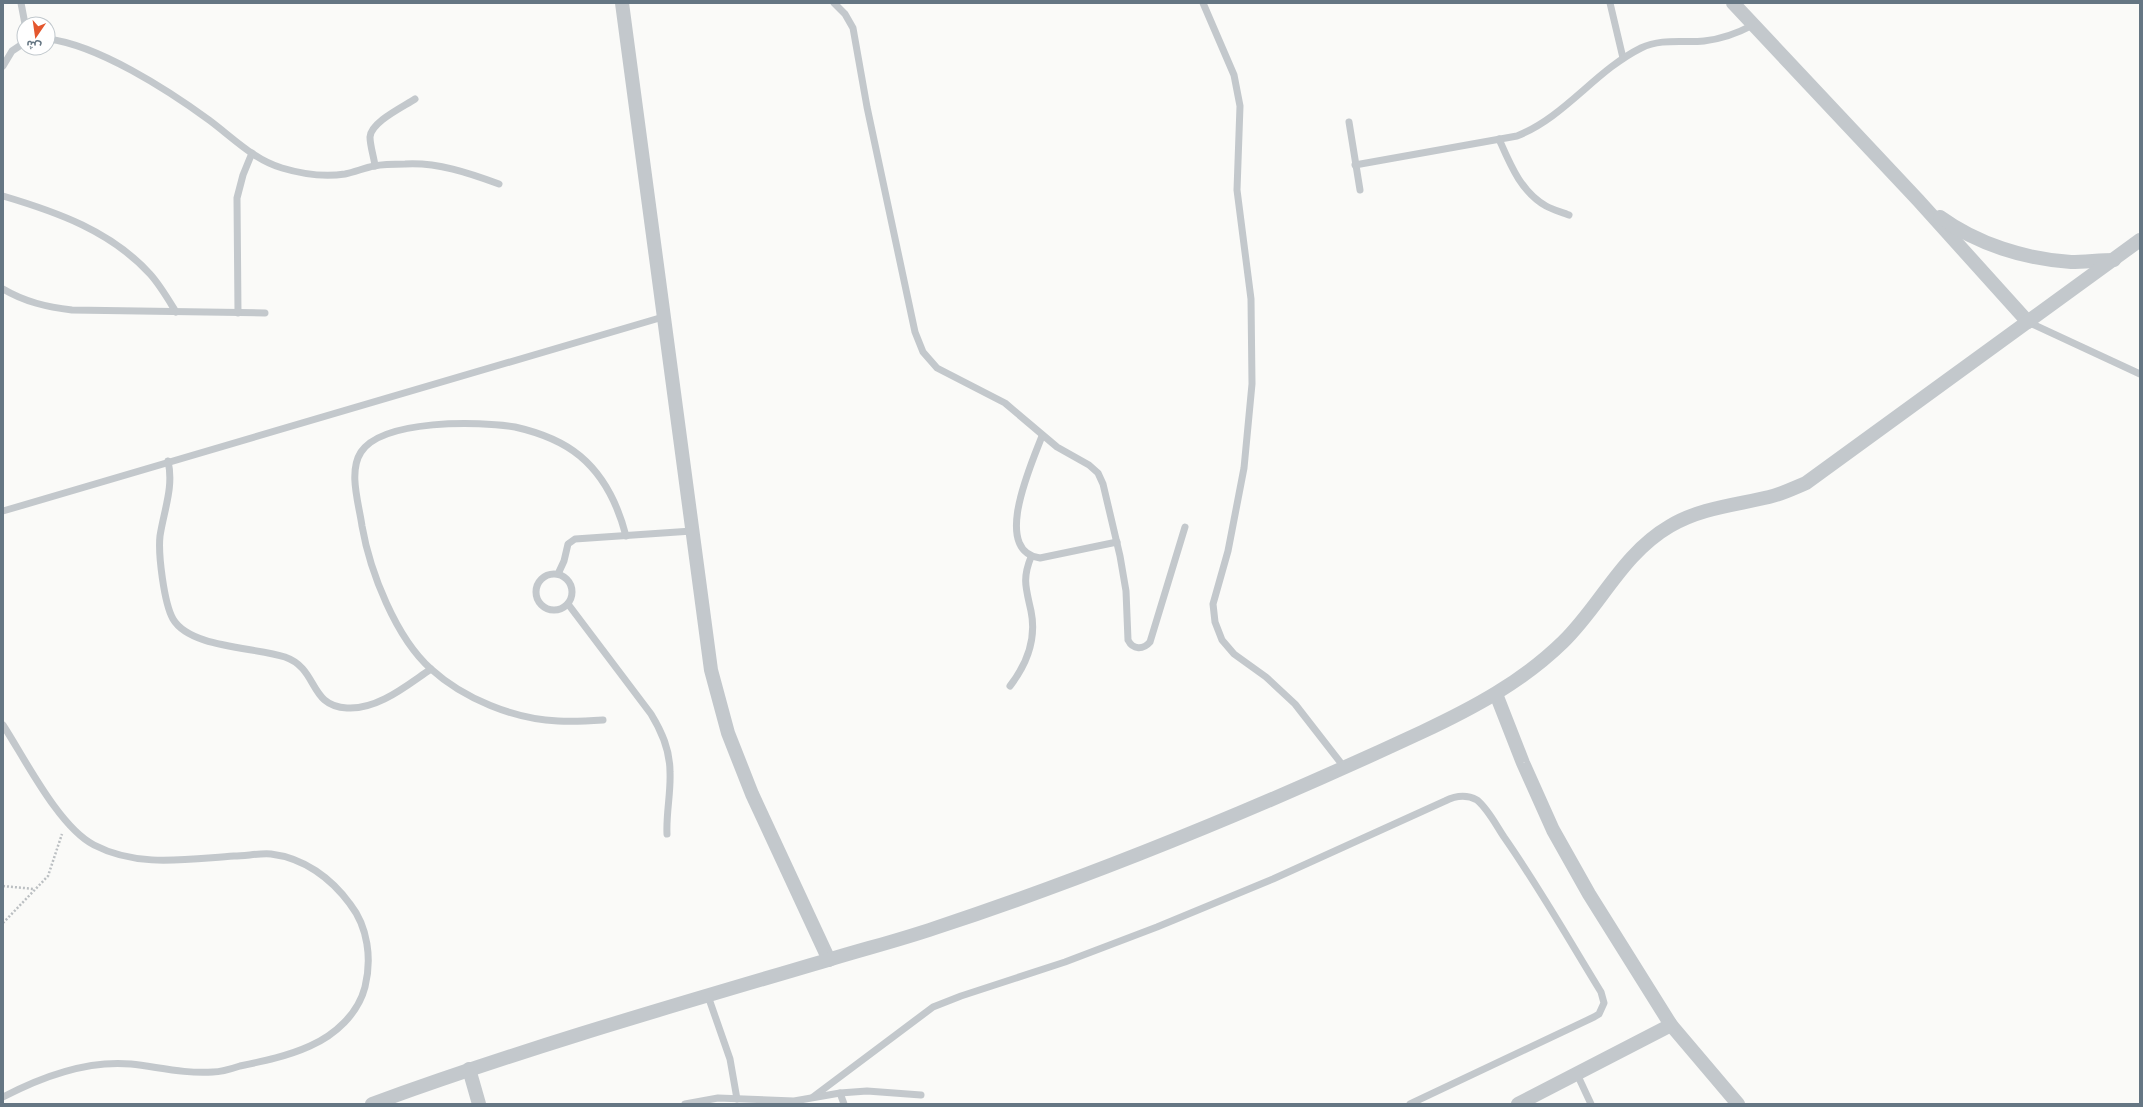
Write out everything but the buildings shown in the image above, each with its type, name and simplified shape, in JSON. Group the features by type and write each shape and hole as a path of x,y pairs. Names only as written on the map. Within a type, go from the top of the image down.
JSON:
{"street":[{"path":"622,3 711,670 728,733 752,794 829,960"},
{"path":"1733,3 1918,200 2028,322"},
{"path":"1918,200 1952,225 1989,244 2030,256 2072,262 2114,260"},
{"path":"372,1104 468,1069 929,930 1104,869 1233,817 1429,728 1496,694 1532,670 1564,642 1592,610 1616,574 1636,553 1671,526 1704,511 1774,496 1806,483 2140,240"},
{"path":"1496,694 1523,763 1553,830 1624,951 1671,1025 1738,1104"},
{"path":"1518,1104 1671,1025"},
{"path":"468,1069 479,1104"}],"lane":[{"path":"20,3 23,16"},
{"path":"834,3 845,14 853,28 867,107 915,332 923,352 936,368 1005,403 1027,420 1042,436 1056,447 1089,465 1098,473 1103,484 1117,542 1126,591 1128,640 1131,645 1141,648 1150,642 1185,527"},
{"path":"1203,3 1234,75 1240,106 1237,190 1250,299 1252,384 1244,468 1228,551 1213,604 1215,622 1226,645 1234,654 1266,677 1295,704 1344,767"},
{"path":"1610,3 1623,58"},
{"path":"1356,165 1517,136 1534,129 1623,58 1642,48 1663,42 1703,41 1721,38 1738,33 1753,25"},
{"path":"56,41 78,46 124,66 168,91 252,153 281,168 312,175 344,174 375,166 407,164 438,166 469,173 499,184"},
{"path":"3,66 12,51 16,48"},
{"path":"375,166 370,137 373,129 379,122 415,99"},
{"path":"1349,122 1360,190"},
{"path":"1499,139 1513,170 1527,191 1546,206 1570,215"},
{"path":"238,313 238,198 243,175 252,153"},
{"path":"3,196 52,210 96,232 127,252 151,275 176,312"},
{"path":"3,289 18,298 45,306 72,310 265,314"},
{"path":"3,511 168,461 663,317"},
{"path":"2028,322 2140,374"},
{"path":"603,720 557,721 512,713 469,695 431,669 402,633 386,602 364,533 355,470 360,453 373,439 391,432 416,427 474,424 515,428 549,437 580,456 604,482 620,513 626,536"},
{"path":"1042,436 1022,490 1016,521 1019,545 1024,552 1031,556 1048,556 1117,542"},
{"path":"168,461 171,475 170,492 160,537 160,562 173,619 185,632 200,640 244,647 287,658 300,664 309,675 315,688 325,702 347,708 372,705 431,669"},
{"path":"558,574 562,568 566,549 575,538 692,531"},
{"path":"1010,686 1022,670 1030,652 1033,632 1024,580 1031,556"},
{"path":"558,574 563,576 571,586 571,598 568,604 563,608 550,610 545,607 537,598 537,585 540,580 545,576 558,574"},
{"path":"568,604 652,714 662,733 668,754 671,773 666,814 666,834"},
{"path":"3,725 65,821 93,844 113,853 134,859 156,861 270,854 297,861 326,876 356,912 367,938 368,967 365,989 352,1014 332,1034 311,1046 281,1057 214,1072 187,1072 127,1064 100,1065 47,1077 3,1098"},
{"path":"812,1097 933,1007 961,996 1065,962 1157,928 1273,879 1455,796 1466,796 1476,800 1484,808 1518,856 1601,992 1604,1004 1599,1014 1594,1017 1410,1104"},
{"path":"708,996 730,1059 737,1099"},
{"path":"1577,1074 1591,1104"},
{"path":"685,1104 718,1098 788,1101 840,1093 867,1091 921,1095"},
{"path":"840,1093 844,1104"}],"path":[{"path":"3,923 48,876 52,868 65,821"},
{"path":"3,886 35,889"}]}
